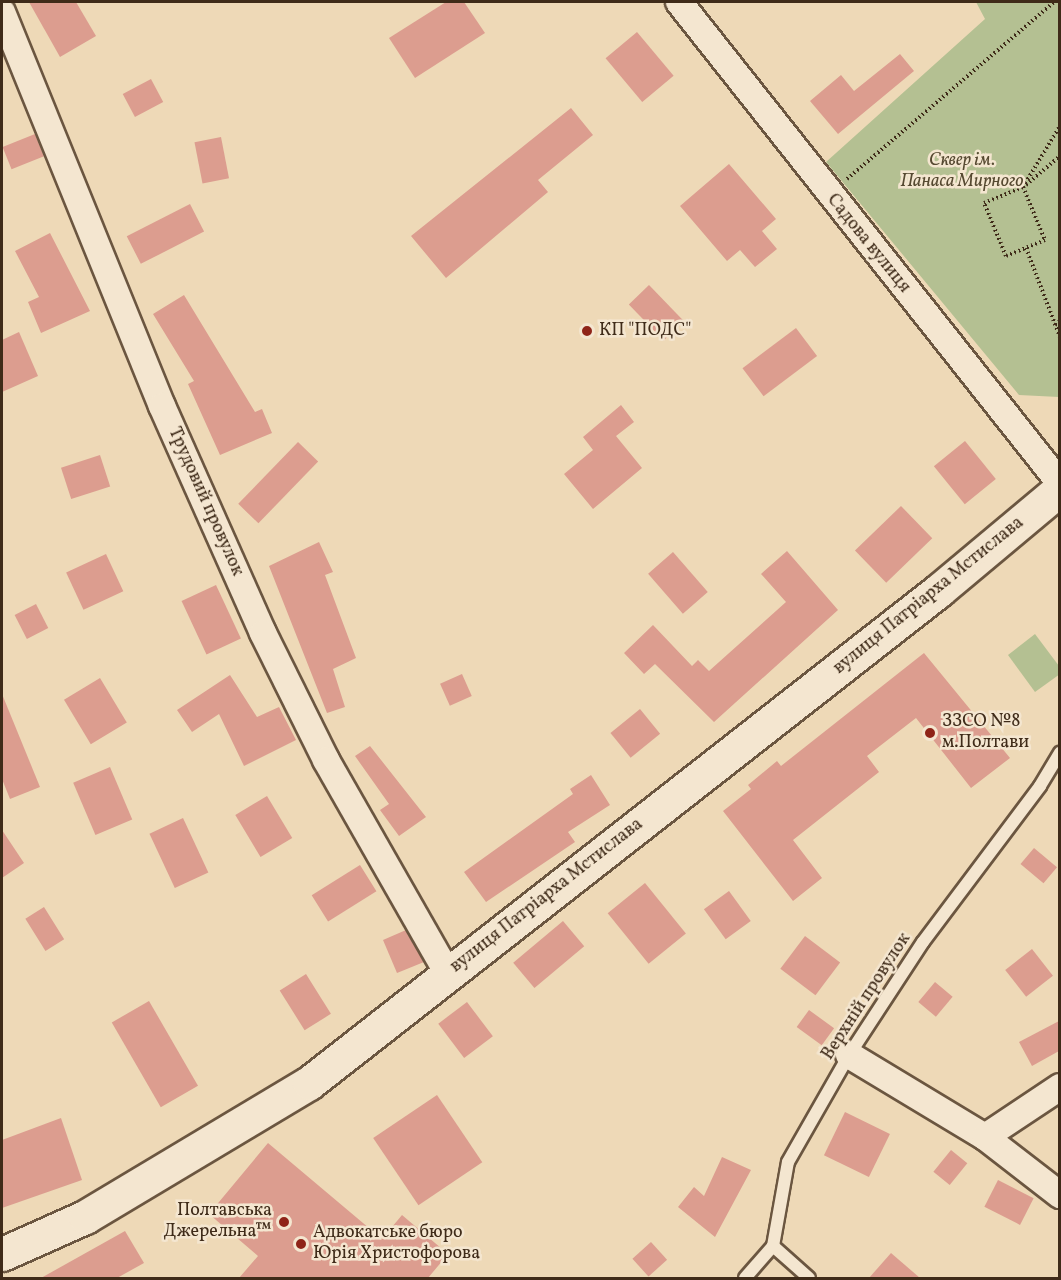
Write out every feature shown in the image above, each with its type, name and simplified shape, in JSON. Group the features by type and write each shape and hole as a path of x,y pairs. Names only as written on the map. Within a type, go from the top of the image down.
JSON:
{"main road":[{"name":"вулиця Патріарха Мстислава","path":"2,1254 85,1217 309,1083 938,591 1059,489"}],"street":[{"name":"Садова вулиця","path":"679,2 1059,483"},
{"name":"Трудовий провулок","path":"2,12 162,406 263,633 326,760 448,974"},
{"path":"849,1055 985,1137 1059,1195"},
{"path":"985,1137 1059,1087"}],"lane":[{"name":"Верхній провулок","path":"773,1246 788,1162 849,1055 923,942 1040,786 1059,753"},
{"path":"745,1278 773,1246 809,1278"}],"path":[{"path":"862,166 1054,2"},
{"path":"1023,187 1059,126"},
{"path":"1023,187 1045,240 1006,256 984,203 1023,187 1059,156"},
{"path":"1026,248 1059,337"},
{"path":"1055,325 1059,321"}],"green space":[{"name":"Сквер ім. Панаса Мирного","path":"976,2 1059,2 1059,397 1019,395 826,162 985,19"},
{"path":"1035,634 1059,666 1060,674 1035,692 1008,655"}],"building":[{"path":"29,2 76,2 96,36 60,57"},
{"path":"446,2 464,2 485,33 415,78 389,38"},
{"path":"637,32 674,76 642,102 606,58"},
{"path":"900,54 914,71 838,134 810,101 841,75 854,91"},
{"path":"151,79 163,102 135,117 123,94"},
{"path":"571,108 593,135 538,180 548,192 446,278 411,236"},
{"path":"35,134 44,156 12,169 3,147"},
{"path":"221,137 229,178 203,183 194,142"},
{"path":"729,164 776,219 762,231 777,249 755,267 740,250 727,261 680,206"},
{"path":"190,204 204,232 141,264 127,236"},
{"path":"50,233 90,311 41,333 28,302 39,297 15,251"},
{"path":"649,285 684,321 664,340 629,304"},
{"path":"184,295 255,412 262,409 272,433 220,455 188,384 194,381 153,314"},
{"path":"796,328 817,356 764,396 742,368"},
{"path":"19,332 38,376 2,392 2,340"},
{"path":"621,405 634,422 616,436 642,468 593,509 564,474 593,450 583,437"},
{"path":"965,441 996,479 965,504 934,466"},
{"path":"298,442 318,461 258,523 238,504"},
{"path":"100,455 110,486 71,499 61,468"},
{"path":"901,506 932,538 886,583 855,550"},
{"path":"319,542 333,572 325,575 356,658 333,669 345,707 327,713 269,566"},
{"path":"787,551 838,610 714,722 655,664 644,674 624,653 653,625 692,666 698,660 709,671 786,602 761,574"},
{"path":"673,552 708,592 683,614 648,574"},
{"path":"106,554 123,591 83,610 66,573"},
{"path":"216,585 241,638 206,655 182,601"},
{"path":"36,604 48,628 27,639 15,615"},
{"path":"924,653 1010,758 971,788 916,718 867,756 879,772 793,840 822,878 793,901 723,811 751,789 748,785 777,761 781,766"},
{"path":"462,674 472,696 450,706 440,684"},
{"path":"230,675 257,717 279,707 296,740 244,766 219,714 192,732 177,710"},
{"path":"100,678 127,723 91,744 64,700"},
{"path":"2,694 40,787 10,799 2,779"},
{"path":"640,709 660,734 631,758 610,733"},
{"path":"370,746 426,817 399,836 380,810 389,804 355,756"},
{"path":"110,767 132,819 95,835 73,783"},
{"path":"591,775 610,805 568,832 575,842 486,902 464,872 573,794 570,789"},
{"path":"267,796 292,838 261,857 235,815"},
{"path":"183,818 208,872 175,888 149,834"},
{"path":"2,830 24,863 2,878"},
{"path":"1034,848 1057,867 1043,883 1021,864"},
{"path":"360,865 376,891 328,921 312,895"},
{"path":"645,883 686,934 649,964 608,913"},
{"path":"729,891 751,921 726,939 704,909"},
{"path":"44,907 64,939 45,951 25,919"},
{"path":"563,921 584,946 534,988 513,963"},
{"path":"406,930 424,962 397,973 383,940"},
{"path":"805,936 840,962 815,995 780,969"},
{"path":"1032,949 1053,976 1026,997 1005,970"},
{"path":"306,974 331,1014 305,1030 280,990"},
{"path":"935,982 953,997 936,1017 918,1002"},
{"path":"149,1001 198,1086 161,1107 112,1022"},
{"path":"467,1002 493,1036 464,1058 438,1024"},
{"path":"809,1010 834,1028 822,1045 797,1027"},
{"path":"1059,1021 1059,1051 1032,1066 1019,1042"},
{"path":"437,1095 482,1162 418,1205 373,1138"},
{"path":"845,1112 890,1134 869,1177 824,1155"},
{"path":"61,1118 82,1180 2,1208 2,1140"},
{"path":"268,1143 382,1239 402,1215 448,1254 428,1278 239,1278 258,1256 209,1214"},
{"path":"951,1150 967,1163 950,1185 933,1172"},
{"path":"722,1157 751,1170 715,1237 678,1207 694,1187 704,1196"},
{"path":"998,1180 1034,1198 1020,1225 984,1207"},
{"path":"125,1231 144,1263 117,1278 41,1278"},
{"path":"651,1242 667,1260 648,1277 632,1259"},
{"path":"891,1253 920,1278 869,1278"}],"place":[{"name":"КП \"ПОДС\"","path":"587,331"},
{"name":"ЗЗСО №8 м.Полтави","path":"930,733"},
{"name":"Полтавська Джерельна™","path":"284,1222"},
{"name":"Адвокатське бюро Юрія Христофорова","path":"301,1244"}]}
